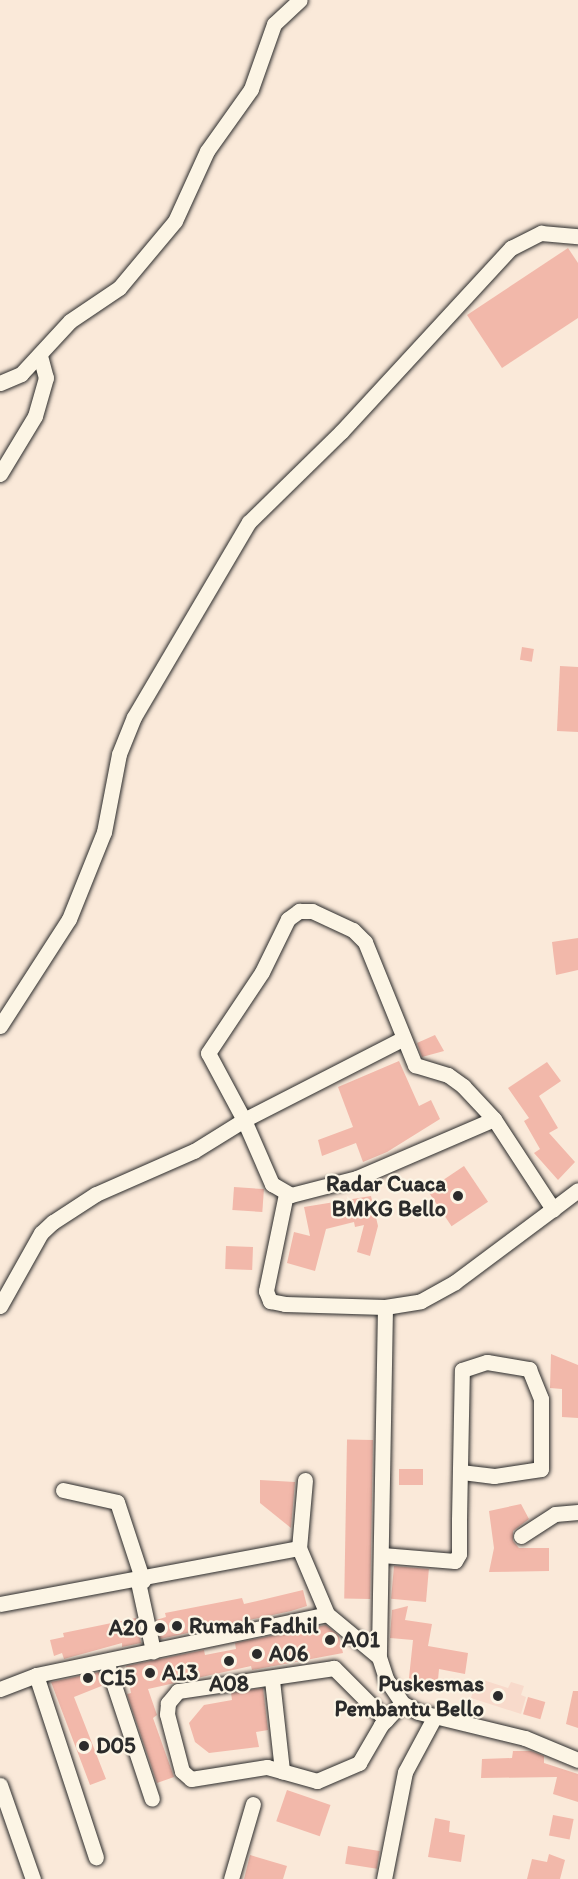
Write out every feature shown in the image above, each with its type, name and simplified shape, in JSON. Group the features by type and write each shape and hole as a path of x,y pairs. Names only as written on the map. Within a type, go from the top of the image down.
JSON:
{"street":[{"path":"0,383 21,374 70,321 118,288 180,214 207,151 251,88 274,24 300,0"},
{"path":"0,1026 69,919 104,832 119,754 134,717 249,522 341,432 511,248 541,233 578,236"},
{"path":"0,474 35,416 45,378 40,354"},
{"path":"494,1119 357,1178 286,1194 272,1184 244,1120 208,1051 262,972 288,919 299,910 320,914 362,938 402,1040 417,1068 441,1073 463,1086 494,1119 553,1209"},
{"path":"0,1306 36,1241 52,1222 96,1194 194,1151 244,1120 402,1040"},
{"path":"286,1194 266,1291 270,1301 385,1306 434,1297 578,1190"},
{"path":"385,1306 379,1657 386,1679 402,1703 435,1716 525,1738 578,1760"},
{"path":"382,1555 455,1561 459,1554 460,1472 462,1370 487,1362 529,1369 541,1399 541,1469 494,1476 460,1472"},
{"path":"305,1480 299,1548 327,1614 379,1657"},
{"path":"63,1490 117,1502 141,1581 153,1651"},
{"path":"520,1536 555,1514 578,1512"},
{"path":"0,1604 141,1581 299,1548"},
{"path":"0,1689 36,1674 327,1614"},
{"path":"105,1661 152,1799"},
{"path":"386,1720 334,1668 272,1680 178,1691 168,1703 167,1714 182,1772 191,1779 267,1767 317,1781 341,1773 359,1763 386,1720 402,1703"},
{"path":"36,1674 96,1857"},
{"path":"272,1680 282,1771"},
{"path":"384,1879 405,1772 435,1716"},
{"path":"0,1785 33,1879"},
{"path":"231,1879 254,1804"}],"shaded area":[{"name":"Puskesmas Pembantu Bello","path":"477,1678 508,1688 511,1682 524,1686 521,1695 526,1697 521,1714 471,1698"}],"building":[{"path":"568,248 578,263 578,318 502,368 467,315"},
{"path":"522,647 534,649 532,662 520,660"},
{"path":"560,666 578,667 578,732 557,731"},
{"path":"578,938 578,970 556,975 552,942"},
{"path":"435,1035 444,1051 422,1057 417,1043"},
{"path":"399,1061 419,1106 431,1100 440,1119 387,1152 363,1162 356,1143 322,1156 318,1140 353,1127 338,1087"},
{"path":"547,1062 561,1081 539,1096 558,1128 549,1133 575,1162 558,1180 534,1153 540,1149 524,1121 529,1118 508,1088"},
{"name":"Radar Cuaca BMKG Bello","path":"464,1166 488,1202 452,1226 428,1191"},
{"path":"234,1187 264,1189 262,1212 232,1210"},
{"path":"371,1196 378,1226 370,1256 357,1252 364,1225 355,1227 354,1222 326,1229 315,1271 287,1263 294,1232 310,1236 304,1207"},
{"path":"226,1246 253,1247 252,1270 225,1269"},
{"path":"551,1354 578,1365 578,1418 562,1417 562,1389 550,1388"},
{"path":"347,1440 373,1440 370,1599 344,1599"},
{"path":"399,1469 423,1469 423,1485 399,1485"},
{"path":"260,1480 295,1482 291,1528 260,1503"},
{"path":"521,1504 529,1519 513,1531 513,1541 519,1548 549,1548 549,1571 489,1572 494,1548 489,1511"},
{"path":"394,1566 429,1569 426,1602 391,1599"},
{"path":"303,1590 307,1606 160,1639 156,1620 166,1617 165,1613 242,1598 244,1604"},
{"path":"408,1606 405,1620 432,1624 428,1646 468,1653 465,1674 439,1669 437,1691 408,1687 413,1640 390,1638 392,1610"},
{"path":"136,1618 141,1643 122,1647 122,1643 64,1659 62,1653 54,1656 50,1640 64,1637 63,1633"},
{"path":"326,1625 339,1636 343,1653 252,1670 251,1666 148,1689 157,1715 153,1718 174,1777 157,1783 127,1694 131,1693 126,1666 204,1650 205,1655 236,1649 235,1643"},
{"path":"99,1672 104,1685 74,1697 106,1779 90,1785 51,1682"},
{"path":"263,1688 268,1730 256,1732 259,1747 209,1753 195,1742 189,1723 204,1705 232,1700 231,1693"},
{"path":"573,1691 578,1691 578,1728 566,1724"},
{"path":"528,1697 545,1702 540,1719 523,1714"},
{"path":"513,1751 531,1751 544,1756 544,1763 578,1774 578,1802 553,1794 557,1777 481,1778 482,1759 512,1758"},
{"path":"287,1790 330,1805 320,1836 276,1821"},
{"path":"553,1815 574,1819 570,1840 549,1836"},
{"path":"435,1818 450,1821 449,1832 465,1835 461,1862 428,1857"},
{"path":"348,1846 380,1851 377,1869 345,1864"},
{"path":"549,1854 565,1860 560,1879 527,1879 532,1859 547,1862"},
{"path":"250,1855 287,1866 283,1879 244,1879"}],"place":[{"name":"Radar Cuaca BMKG Bello","path":"458,1196"},
{"name":"Rumah Fadhil","path":"177,1626"},
{"name":"A20","path":"160,1628"},
{"name":"A01","path":"330,1640"},
{"name":"A06","path":"257,1654"},
{"name":"A08","path":"229,1661"},
{"name":"A13","path":"150,1673"},
{"name":"C15","path":"88,1678"},
{"name":"Puskesmas Pembantu Bello","path":"498,1696"},
{"name":"D05","path":"84,1746"}]}
